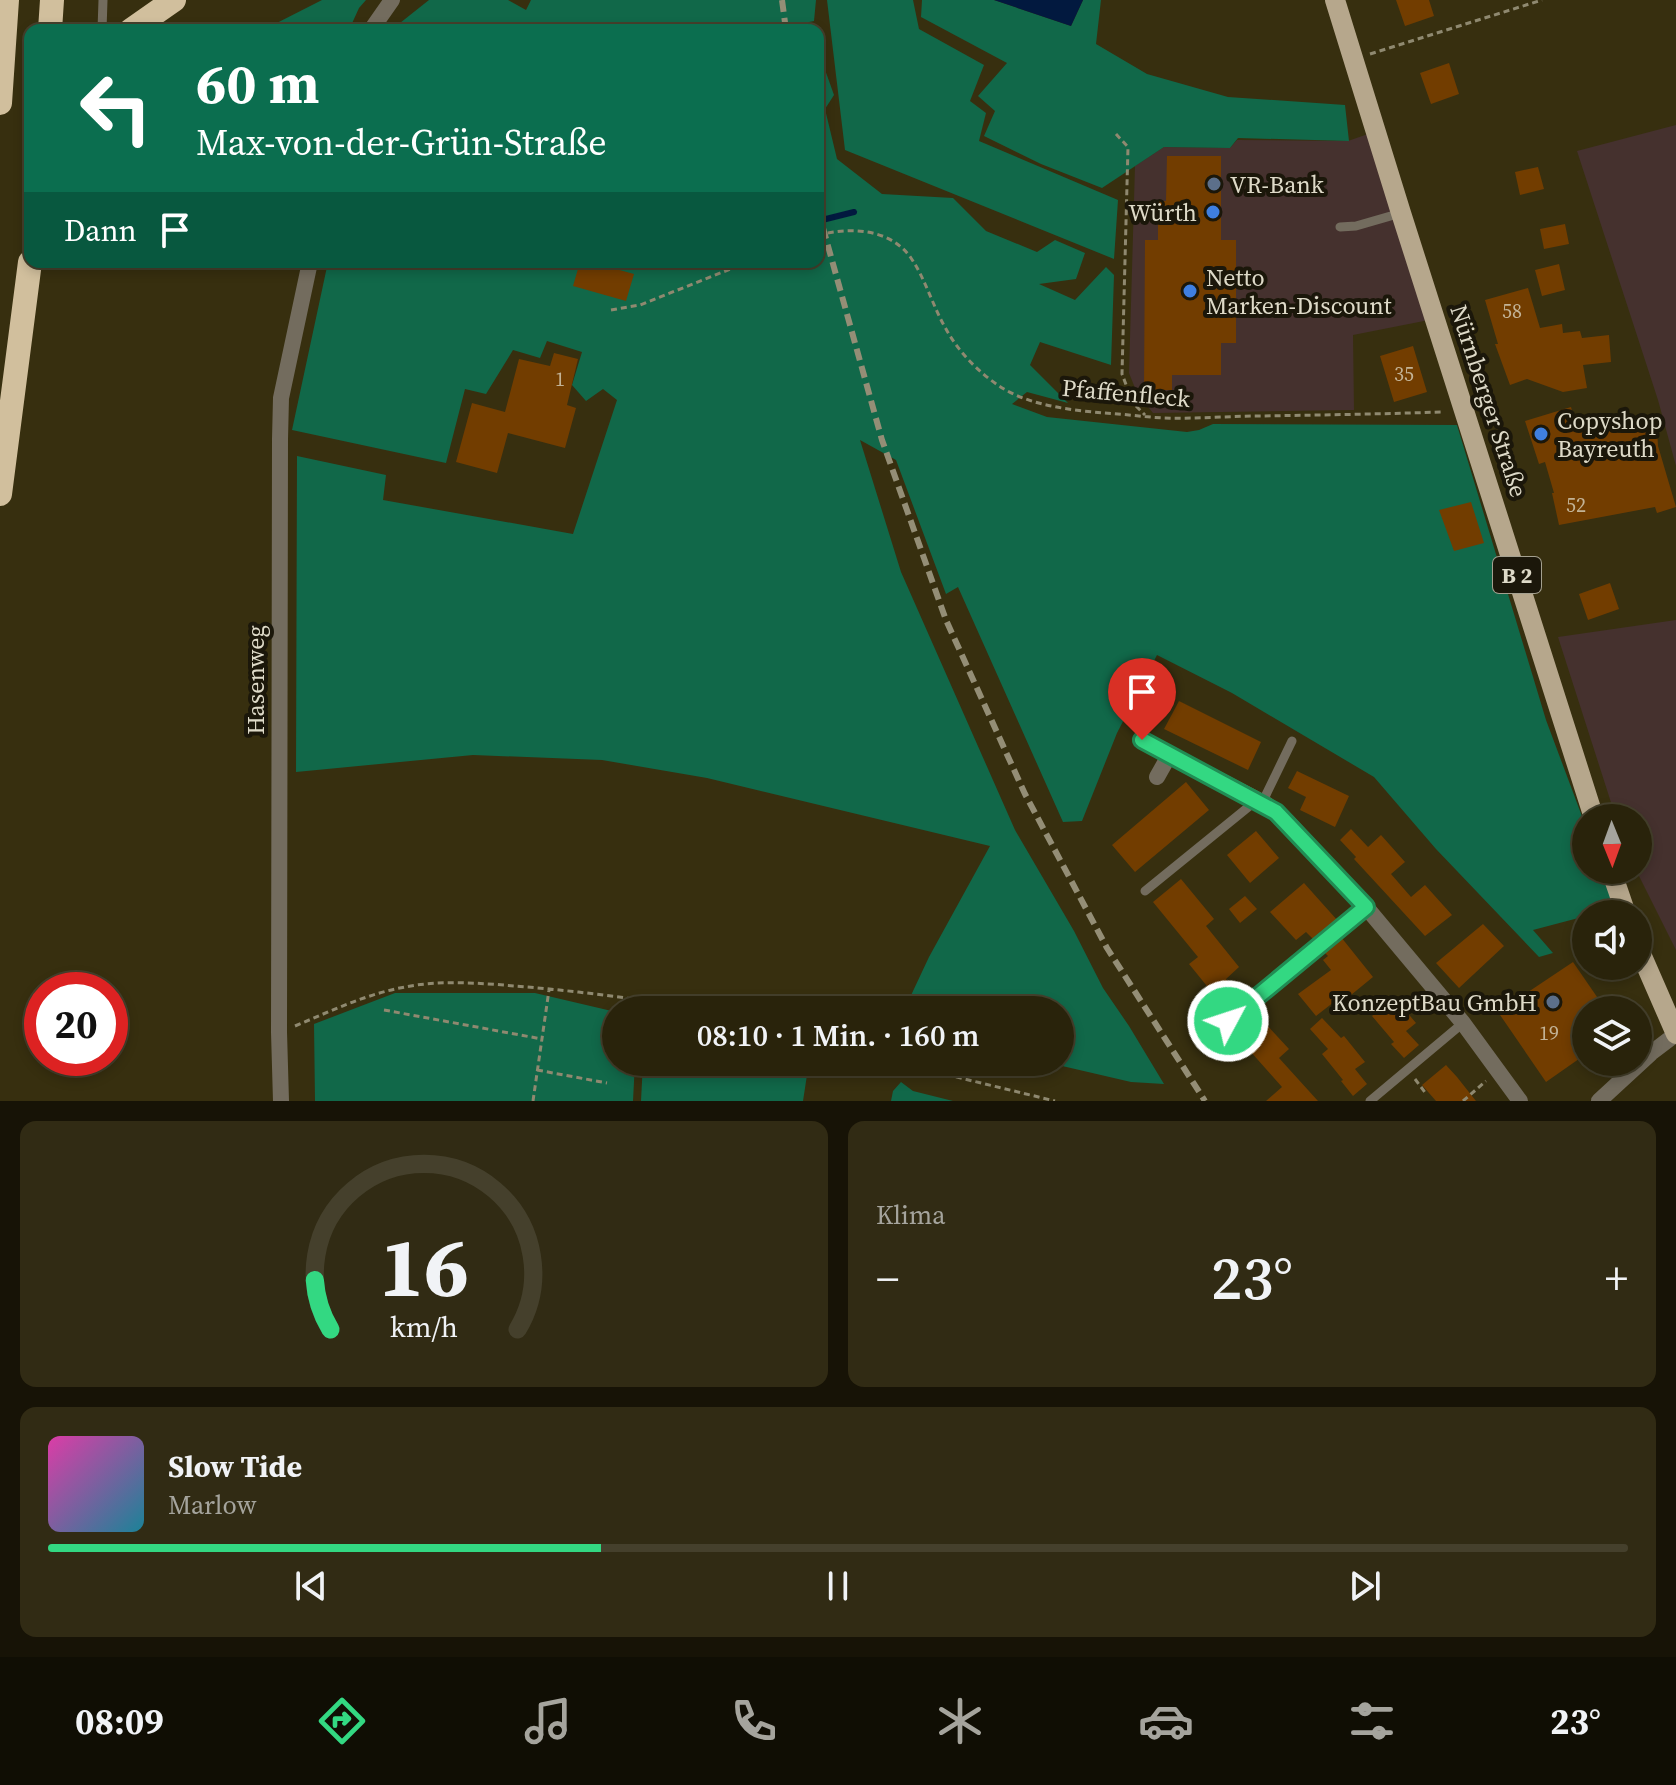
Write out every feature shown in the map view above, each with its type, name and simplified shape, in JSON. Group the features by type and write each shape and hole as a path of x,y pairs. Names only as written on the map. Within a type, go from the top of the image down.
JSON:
{"highway":[{"path":"0,103 7,0"},
{"path":"50,24 52,0"},
{"path":"140,24 174,0"},
{"path":"0,494 29,268"}],"main road":[{"name":"Nürnberger Straße","path":"1335,0 1590,804"},
{"path":"1652,979 1676,1034"}],"street":[{"path":"375,24 392,0"},
{"name":"Hasenweg","path":"281,1101 281,398 309,268"},
{"path":"1142,740 1260,802 1287,821 1366,907 1463,1023 1520,1101"},
{"path":"1157,777 1170,754"},
{"path":"1599,1101 1676,1034"}],"lane":[{"path":"102,24 103,0"},
{"path":"1340,227 1356,226 1401,213"},
{"path":"1145,891 1260,802 1292,741"},
{"path":"1228,1021 1366,907"},
{"path":"1370,1101 1463,1023"}],"path":[{"path":"1364,56 1542,0"},
{"path":"1116,134 1128,147 1122,374 1133,403 1147,416"},
{"name":"Pfaffenfleck","path":"824,234 871,232 900,247 910,256 956,344 982,373 1012,394 1032,401 1070,410 1180,417 1465,412"},
{"path":"611,310 640,305 733,268"},
{"path":"279,1032 367,996 408,986 469,982 610,996"},
{"path":"533,1101 549,988"},
{"path":"384,1010 542,1039"},
{"path":"537,1070 607,1083"},
{"path":"1408,1070 1427,1095"},
{"path":"1463,1101 1498,1071"},
{"path":"952,1076 1055,1101"}],"shaded area":[{"path":"1676,125 1676,466 1658,400 1577,151"},
{"path":"1368,134 1429,320 1353,335 1354,410 1153,413 1137,393 1129,373 1135,166 1164,147 1230,148 1237,140 1348,141"},
{"path":"1676,620 1676,950 1643,884 1652,884 1652,804 1612,804 1558,637"}],"green space":[{"path":"322,0 366,0 352,24 275,24"},
{"path":"429,0 508,0 526,10 531,0 816,0 814,21 800,24 400,23"},
{"path":"827,0 913,0 919,29 984,65 970,101 986,113 979,141 1118,200 1114,259 845,150"},
{"path":"922,0 994,0 1071,26 1083,0 1101,0 1096,44 1147,74 1228,97 1345,105 1349,141 1238,138 1230,148 1164,147 1102,188 1041,164 984,136 995,111 978,96 1007,63 921,17"},
{"path":"824,67 834,95 825,109 837,159 882,194 953,198 986,231 1037,252 1055,240 1085,253 1076,279 1039,284 1075,300 1106,267 1114,275 1111,365 1040,342 1030,365 1068,403 1027,392 1012,404 1047,417 1187,432 1213,424 1457,425 1546,720 1577,804 1572,804 1572,884 1607,884 1613,900 1572,900 1572,920 1533,930 1553,953 1539,957 1436,849 1374,777 1232,693 1157,655 1117,733 1082,821 1063,822 958,587 946,594 896,460 860,440 901,572 1015,830 1103,988 1164,1084 1131,1082 1074,1069 1074,996 911,996 990,846 707,778 602,760 473,755 296,772 297,456 386,475 383,500 573,534 617,400 603,389 586,401 572,385 582,352 547,341 540,358 513,350 486,394 465,389 446,463 292,430 327,268 824,268"},
{"path":"395,993 535,993 602,1009 602,1076 634,1076 633,1101 315,1101 314,1024"},
{"path":"642,1076 807,1076 803,1101 641,1101"},
{"path":"901,1082 913,1091 953,1101 891,1101 893,1091"}],"water":[{"path":"994,0 1083,0 1071,26"}],"building":[{"path":"1396,0 1429,0 1434,16 1405,26"},
{"path":"1449,63 1459,94 1431,104 1420,73"},
{"name":"Netto Marken-Discount","path":"1167,156 1221,156 1221,240 1236,240 1236,343 1221,343 1221,375 1172,375 1172,390 1144,390 1145,240 1158,240 1158,201 1166,201"},
{"path":"1538,167 1544,189 1520,195 1515,172"},
{"path":"1565,224 1569,244 1544,249 1540,229"},
{"path":"1559,264 1565,290 1542,296 1535,270"},
{"path":"578,268 612,268 634,274 626,301 573,286"},
{"path":"1528,288 1540,328 1562,324 1563,333 1580,331 1582,338 1609,335 1611,362 1583,365 1587,388 1563,392 1527,379 1510,385 1495,344 1498,344 1485,300"},
{"path":"1413,346 1427,392 1394,402 1380,356"},
{"path":"554,353 578,359 567,405 576,408 565,448 508,433 497,473 456,462 472,403 505,412 519,359 550,366"},
{"path":"1571,407 1576,425 1615,418 1618,433 1657,430 1658,446 1676,507 1657,513 1655,507 1559,525 1545,462 1539,464 1525,421"},
{"path":"1471,502 1484,543 1454,551 1439,510"},
{"path":"1610,583 1619,609 1588,620 1579,594"},
{"path":"1179,701 1261,742 1248,770 1164,729"},
{"path":"1297,771 1349,796 1335,827 1300,810 1306,797 1288,788"},
{"path":"1186,782 1209,810 1135,872 1112,845"},
{"path":"1351,829 1368,847 1381,835 1405,862 1391,874 1411,897 1425,885 1452,915 1425,936 1340,840"},
{"path":"1256,831 1279,858 1250,883 1227,855"},
{"path":"1181,879 1214,919 1206,926 1239,967 1226,979 1243,999 1228,1012 1189,964 1198,957 1153,902"},
{"path":"1304,883 1338,921 1314,940 1306,932 1296,940 1270,912"},
{"path":"1245,896 1257,909 1240,923 1229,909"},
{"path":"1483,924 1504,946 1459,988 1436,963"},
{"path":"1341,937 1373,977 1351,995 1348,991 1316,1016 1298,994 1331,970 1323,960 1328,956 1324,952"},
{"path":"1572,963 1572,980 1585,980 1596,996 1572,996 1572,1064 1546,1082 1498,1012"},
{"path":"1394,997 1416,1023 1406,1031 1419,1045 1404,1058 1372,1016"},
{"path":"1253,1010 1289,1049 1279,1058 1318,1101 1266,1101 1282,1087 1234,1033 1240,1027 1237,1023"},
{"path":"1322,1018 1341,1038 1344,1036 1365,1062 1355,1069 1367,1084 1353,1096 1322,1054 1328,1049 1310,1029"},
{"path":"1446,1065 1476,1101 1436,1101 1422,1085"}],"waterway":[{"path":"824,220 854,212"}],"railway":[{"path":"782,0 785,24"},
{"path":"824,232 882,440 946,620 1025,794 1107,948 1205,1101"}],"place":[{"name":"VR-Bank","path":"1214,184"},
{"name":"Würth","path":"1213,212"},
{"name":"Netto Marken-Discount","path":"1190,291"},
{"name":"Copyshop Bayreuth","path":"1541,434"},
{"name":"KonzeptBau GmbH","path":"1553,1002"}],"route":[{"path":"1142,740 1266,804 1287,821 1366,907 1228,1021"}]}
